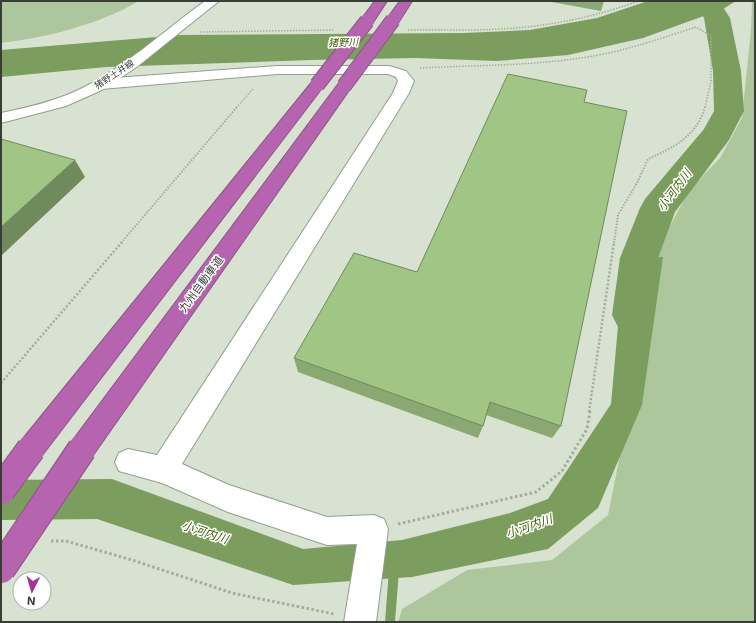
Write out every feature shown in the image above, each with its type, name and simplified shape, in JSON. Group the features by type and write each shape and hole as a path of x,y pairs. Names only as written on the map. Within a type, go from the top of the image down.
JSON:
{"highway":[{"path":"1,490 31,449 367,21 381,1"},
{"name":"九州自動車道","path":"1,569 82,449 406,1"}],"street":[{"name":"猪野土井線","path":"1,118 59,104 107,80 213,1"},
{"path":"107,80 269,70 389,70 401,74 406,81 401,93 163,470"},
{"path":"128,462 163,470 228,498 326,531 374,529 360,621"}],"path":[{"path":"374,529 536,492 562,471 587,429 618,215 637,183 648,159 676,146 697,126 708,101 713,66 711,36 696,27 657,40 594,55 529,63 389,70"},
{"path":"1,383 269,70"},
{"path":"66,541 132,560 232,592 360,621"}],"shaded area":[{"path":"1,1 139,1 107,17 72,29 1,43"},
{"path":"752,1 755,1 755,622 398,622 402,609 467,570 552,560 608,515 637,370 652,259 690,189 720,158 742,118 751,29"}],"water":[{"name":"猪野川","path":"648,1 736,1 723,9 643,38 568,55 497,61 415,58 106,67 1,77 1,50 181,35 463,33 530,30 597,18"},
{"path":"663,257 642,405 598,508 548,549 412,577 293,585 97,519 1,520 1,480 112,479 303,549 402,540 510,513 548,499 611,404 624,259"}],"building":[{"path":"508,74 587,90 584,102 627,111 561,426 490,402 483,426 294,358 354,253 417,272"},
{"path":"1,139 75,160 1,227"}],"waterway":[{"name":"小河内川","path":"633,315 639,258 658,208 718,133 729,111 727,71 717,18 707,1"},
{"path":"390,622 394,570"}]}
